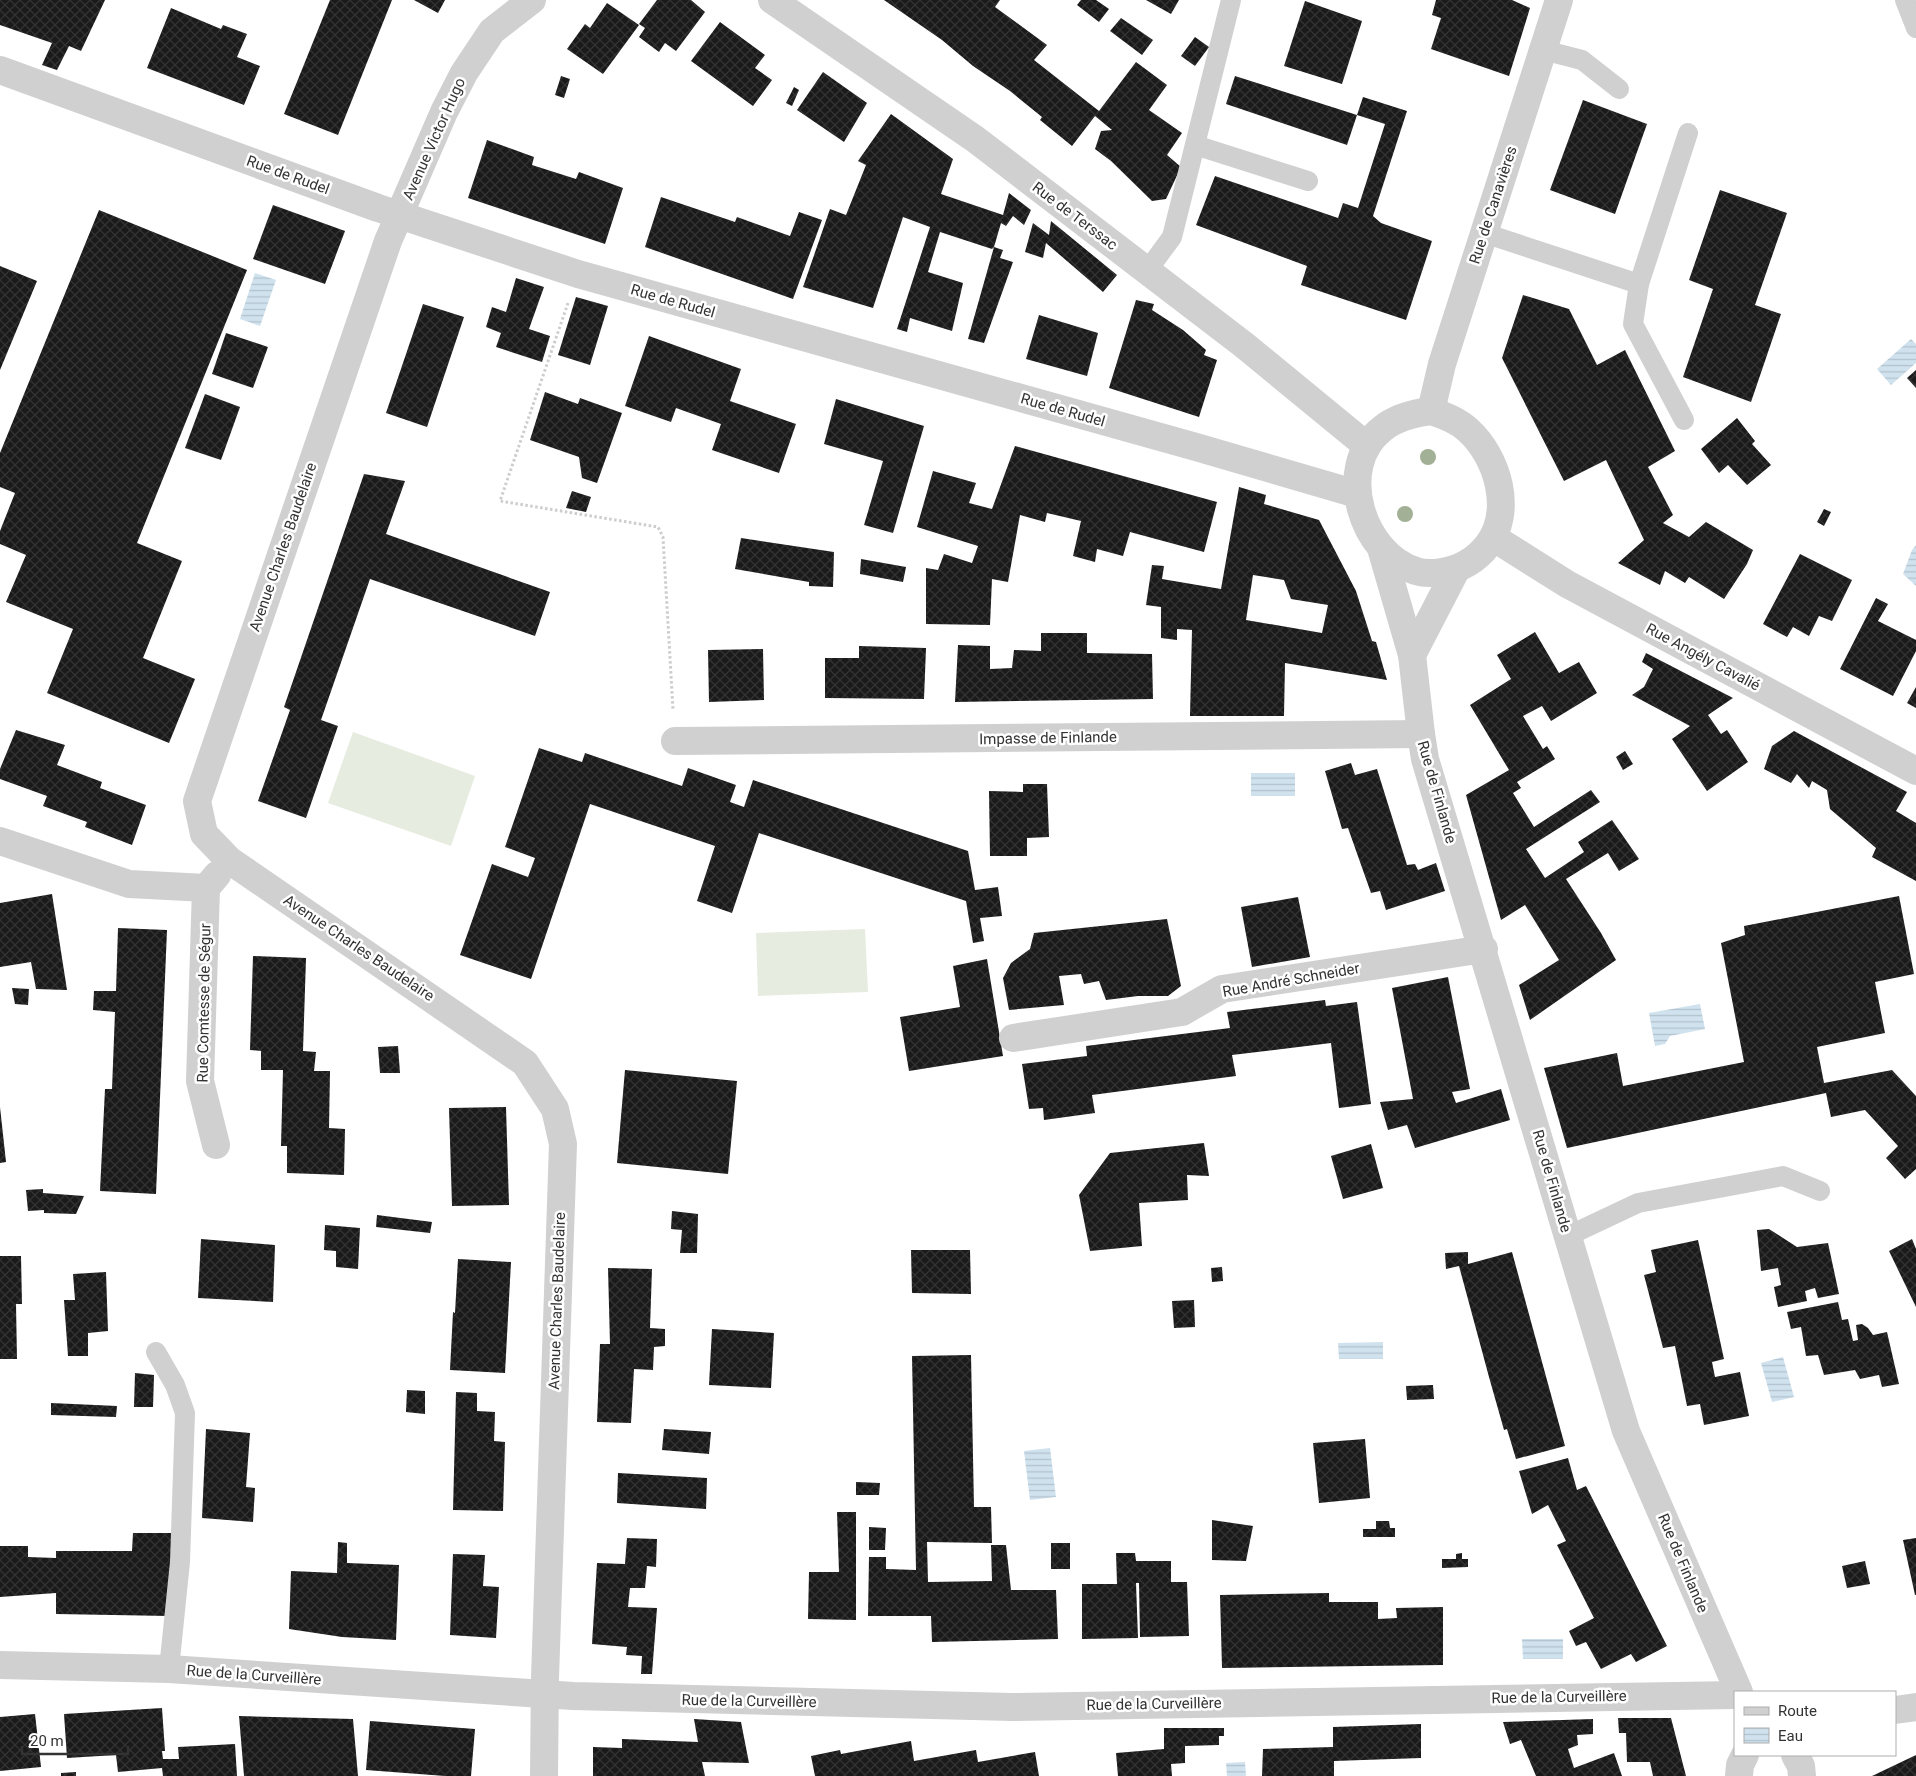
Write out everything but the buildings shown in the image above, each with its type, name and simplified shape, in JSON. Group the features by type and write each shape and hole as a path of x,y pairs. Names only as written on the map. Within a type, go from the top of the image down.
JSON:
{"street":[{"name":"Avenue Victor Hugo","path":"388,241 444,112 464,73 492,31 532,0"},
{"name":"Rue de Terssac","path":"772,0 975,139 1244,345 1367,446"},
{"name":"Rue de Canavières","path":"1431,411 1442,364 1559,0"},
{"name":"Rue de Rudel","path":"0,70 400,216 578,274 1177,441 1358,494"},
{"name":"Avenue Charles Baudelaire","path":"388,241 197,801 204,834 229,860 525,1063 555,1109 562,1144 545,1681 544,1776"},
{"path":"1431,411 1453,419 1469,431 1486,450 1496,474 1501,499 1500,518 1494,538 1471,562 1456,570 1417,572 1399,563 1381,548 1367,528 1357,483 1359,465 1367,446 1382,429 1400,419 1431,411"},
{"name":"Rue Angély Cavalié","path":"1494,538 1567,584 1916,771"},
{"name":"Rue de Finlande","path":"1381,548 1412,655 1421,734 1426,759 1626,1431 1738,1691"},
{"path":"1412,655 1456,570"},
{"name":"Impasse de Finlande","path":"675,741 1421,734"},
{"path":"0,841 129,884 206,888 229,860"},
{"name":"Rue Comtesse de Ségur","path":"206,888 200,1081 216,1145"},
{"name":"Rue André Schneider","path":"1013,1038 1182,1012 1222,990 1484,949"},
{"name":"Rue de la Curveillère","path":"0,1665 169,1669 509,1691 545,1681 573,1696 1012,1707 1734,1695"},
{"path":"1896,1710 1916,1707"},
{"path":"1739,1776 1740,1765 1744,1756"}],"lane":[{"path":"1147,271 1172,237 1231,0"},
{"path":"1905,0 1916,28"},
{"path":"1543,50 1582,60 1619,89"},
{"path":"1684,420 1633,324 1639,284 1688,133"},
{"path":"1195,145 1308,181"},
{"path":"1484,233 1639,284"},
{"path":"1568,1236 1638,1203 1783,1176 1820,1192"},
{"path":"156,1352 174,1385 185,1412 180,1562 169,1669"}],"path":[{"path":"578,274 500,501 658,527 664,537 675,741"}],"shaded area":[{"path":"353,732 475,776 451,846 328,803"},
{"path":"865,929 868,992 758,996 756,933"}],"water":[{"path":"255,273 276,280 260,326 240,319"},
{"path":"1911,339 1916,344 1916,363 1891,385 1877,369"},
{"path":"1916,545 1916,586 1903,574 1912,550"},
{"path":"1251,773 1295,773 1295,796 1251,796"},
{"path":"1700,1004 1705,1029 1670,1036 1665,1044 1655,1046 1649,1013"},
{"path":"1383,1342 1383,1359 1339,1359 1338,1343"},
{"path":"1783,1357 1794,1397 1772,1402 1761,1363"},
{"path":"1050,1448 1056,1497 1030,1500 1024,1451"},
{"path":"1522,1639 1563,1639 1563,1659 1523,1659"},
{"path":"1245,1762 1246,1776 1227,1776 1226,1763"}]}
